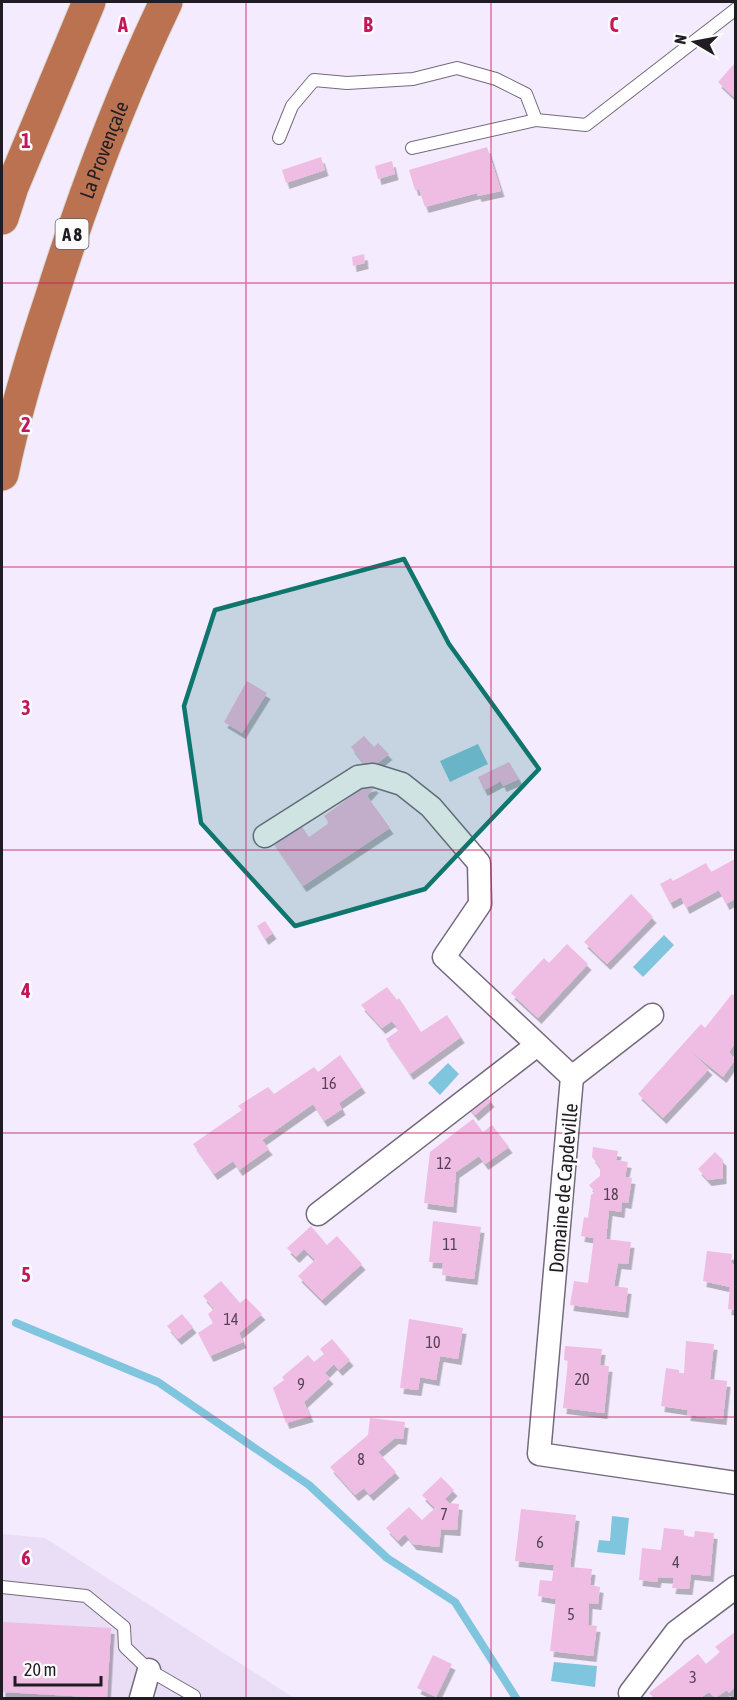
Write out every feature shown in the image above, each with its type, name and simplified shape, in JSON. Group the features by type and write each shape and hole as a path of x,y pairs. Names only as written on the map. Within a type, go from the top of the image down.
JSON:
{"highway":[{"path":"2,219 12,187 89,2"},
{"name":"La Provençale","path":"2,474 34,351 81,205 133,70 166,2"}],"street":[{"name":"Domaine de Capdeville","path":"265,836 358,777 373,775 402,784 431,807 479,863 480,904 444,957 572,1077 539,1454 735,1483"},
{"path":"572,1077 652,1015"},
{"path":"318,1214 537,1045"},
{"path":"630,1693 676,1632 735,1587"},
{"path":"141,1698 149,1670"}],"lane":[{"path":"412,148 536,120 586,125 735,9"},
{"path":"279,138 292,106 314,80 347,83 413,79 457,68 496,79 526,94 536,120"},
{"path":"2,1587 86,1596 124,1628 125,1647 149,1670 194,1696"}],"highlighted area":[{"path":"404,559 449,644 539,769 425,889 295,926 201,823 184,706 215,610"}],"shaded area":[{"path":"2,1534 45,1538 294,1698 2,1698"}],"water":[{"path":"478,744 488,764 450,782 440,761"},
{"path":"664,935 674,945 643,977 633,967"},
{"path":"448,1063 459,1074 440,1095 428,1083"},
{"path":"612,1516 629,1518 625,1555 597,1552 599,1540 610,1541"},
{"path":"554,1662 597,1666 595,1687 551,1681"}],"building":[{"path":"735,63 735,98 718,82"},
{"path":"487,147 501,191 478,196 477,193 425,207 419,189 415,190 409,170"},
{"path":"321,157 325,170 286,183 282,170"},
{"path":"392,161 395,174 378,179 375,166"},
{"path":"364,254 365,263 353,266 352,257"},
{"path":"247,681 267,693 242,733 224,722"},
{"path":"364,736 374,747 378,743 389,754 369,770 351,747"},
{"path":"509,762 519,779 503,786 501,781 484,790 478,777"},
{"path":"373,785 375,787 367,796 390,828 303,886 271,839 298,821 309,837 329,823 324,816 364,787"},
{"path":"735,859 735,899 726,904 719,890 686,908 681,897 670,903 660,884 671,878 673,881 706,863 711,872"},
{"path":"631,894 653,917 607,964 584,942"},
{"path":"265,921 273,933 265,939 257,926"},
{"path":"567,944 588,964 538,1018 511,993 544,958 549,963"},
{"path":"387,987 397,1000 399,998 421,1032 447,1015 461,1037 410,1074 386,1039 399,1030 392,1021 382,1028 361,1005"},
{"path":"732,994 735,996 735,1043 729,1052 735,1060 723,1077 687,1048 709,1069 663,1118 638,1094 701,1024 705,1028"},
{"path":"340,1055 362,1087 339,1103 342,1109 324,1121 313,1104 262,1140 269,1149 239,1170 233,1161 214,1174 193,1144 242,1110 238,1106 268,1087 274,1094 314,1067 318,1072"},
{"path":"484,1092 491,1101 475,1115 466,1104"},
{"path":"473,1119 483,1132 492,1125 509,1147 485,1164 479,1156 456,1172 453,1207 424,1203 430,1152"},
{"path":"593,1147 618,1151 616,1160 628,1162 625,1177 632,1178 628,1203 622,1202 621,1212 609,1210 606,1239 631,1242 628,1264 618,1263 614,1286 628,1288 625,1312 570,1305 574,1281 588,1283 594,1238 581,1236 584,1217 588,1218 591,1195 595,1192 589,1185 600,1176 600,1167 592,1157"},
{"path":"715,1152 723,1160 723,1178 708,1180 698,1169"},
{"path":"433,1221 481,1227 474,1279 442,1275 443,1263 429,1262"},
{"path":"311,1226 327,1245 337,1236 362,1264 322,1300 298,1276 315,1260 304,1249 296,1257 287,1248"},
{"path":"707,1251 732,1254 731,1263 735,1265 735,1310 728,1309 730,1287 703,1281"},
{"path":"221,1281 240,1303 246,1298 262,1314 239,1333 243,1342 210,1356 198,1333 213,1323 208,1314 214,1309 203,1296"},
{"path":"182,1314 193,1327 178,1339 167,1326"},
{"path":"409,1319 463,1328 458,1359 440,1356 436,1380 420,1377 418,1390 400,1388"},
{"path":"332,1339 350,1360 339,1370 334,1364 325,1373 330,1378 304,1402 310,1416 286,1423 273,1388 284,1380 282,1377 308,1355 314,1362 324,1354 320,1349"},
{"path":"686,1341 714,1344 710,1379 727,1381 723,1419 687,1415 688,1410 661,1406 666,1368 684,1373"},
{"path":"565,1346 602,1349 600,1365 609,1366 604,1413 563,1408 568,1361 564,1360"},
{"path":"370,1418 405,1422 403,1439 395,1438 378,1452 396,1472 370,1495 364,1488 355,1495 330,1467 368,1435"},
{"path":"441,1477 454,1490 445,1499 449,1503 459,1504 457,1530 441,1529 439,1547 413,1544 405,1534 398,1541 386,1528 409,1507 422,1520 435,1508 422,1495"},
{"path":"521,1509 576,1515 570,1567 592,1569 590,1585 600,1587 598,1604 589,1603 588,1625 597,1626 593,1656 550,1651 556,1599 538,1596 540,1580 552,1581 554,1565 515,1561"},
{"path":"664,1528 684,1530 684,1536 694,1537 695,1531 714,1533 710,1576 691,1574 689,1589 672,1588 674,1578 658,1577 657,1582 639,1580 642,1548 661,1550"},
{"path":"2,1622 111,1628 107,1698 2,1692"},
{"path":"735,1632 735,1687 729,1693 727,1690 715,1698 709,1692 700,1698 654,1698 649,1693 698,1654 706,1664 720,1652 715,1647"},
{"path":"433,1655 452,1664 436,1697 417,1688"}],"waterway":[{"path":"16,1323 158,1382 309,1485 387,1558 455,1602 516,1698"}]}
